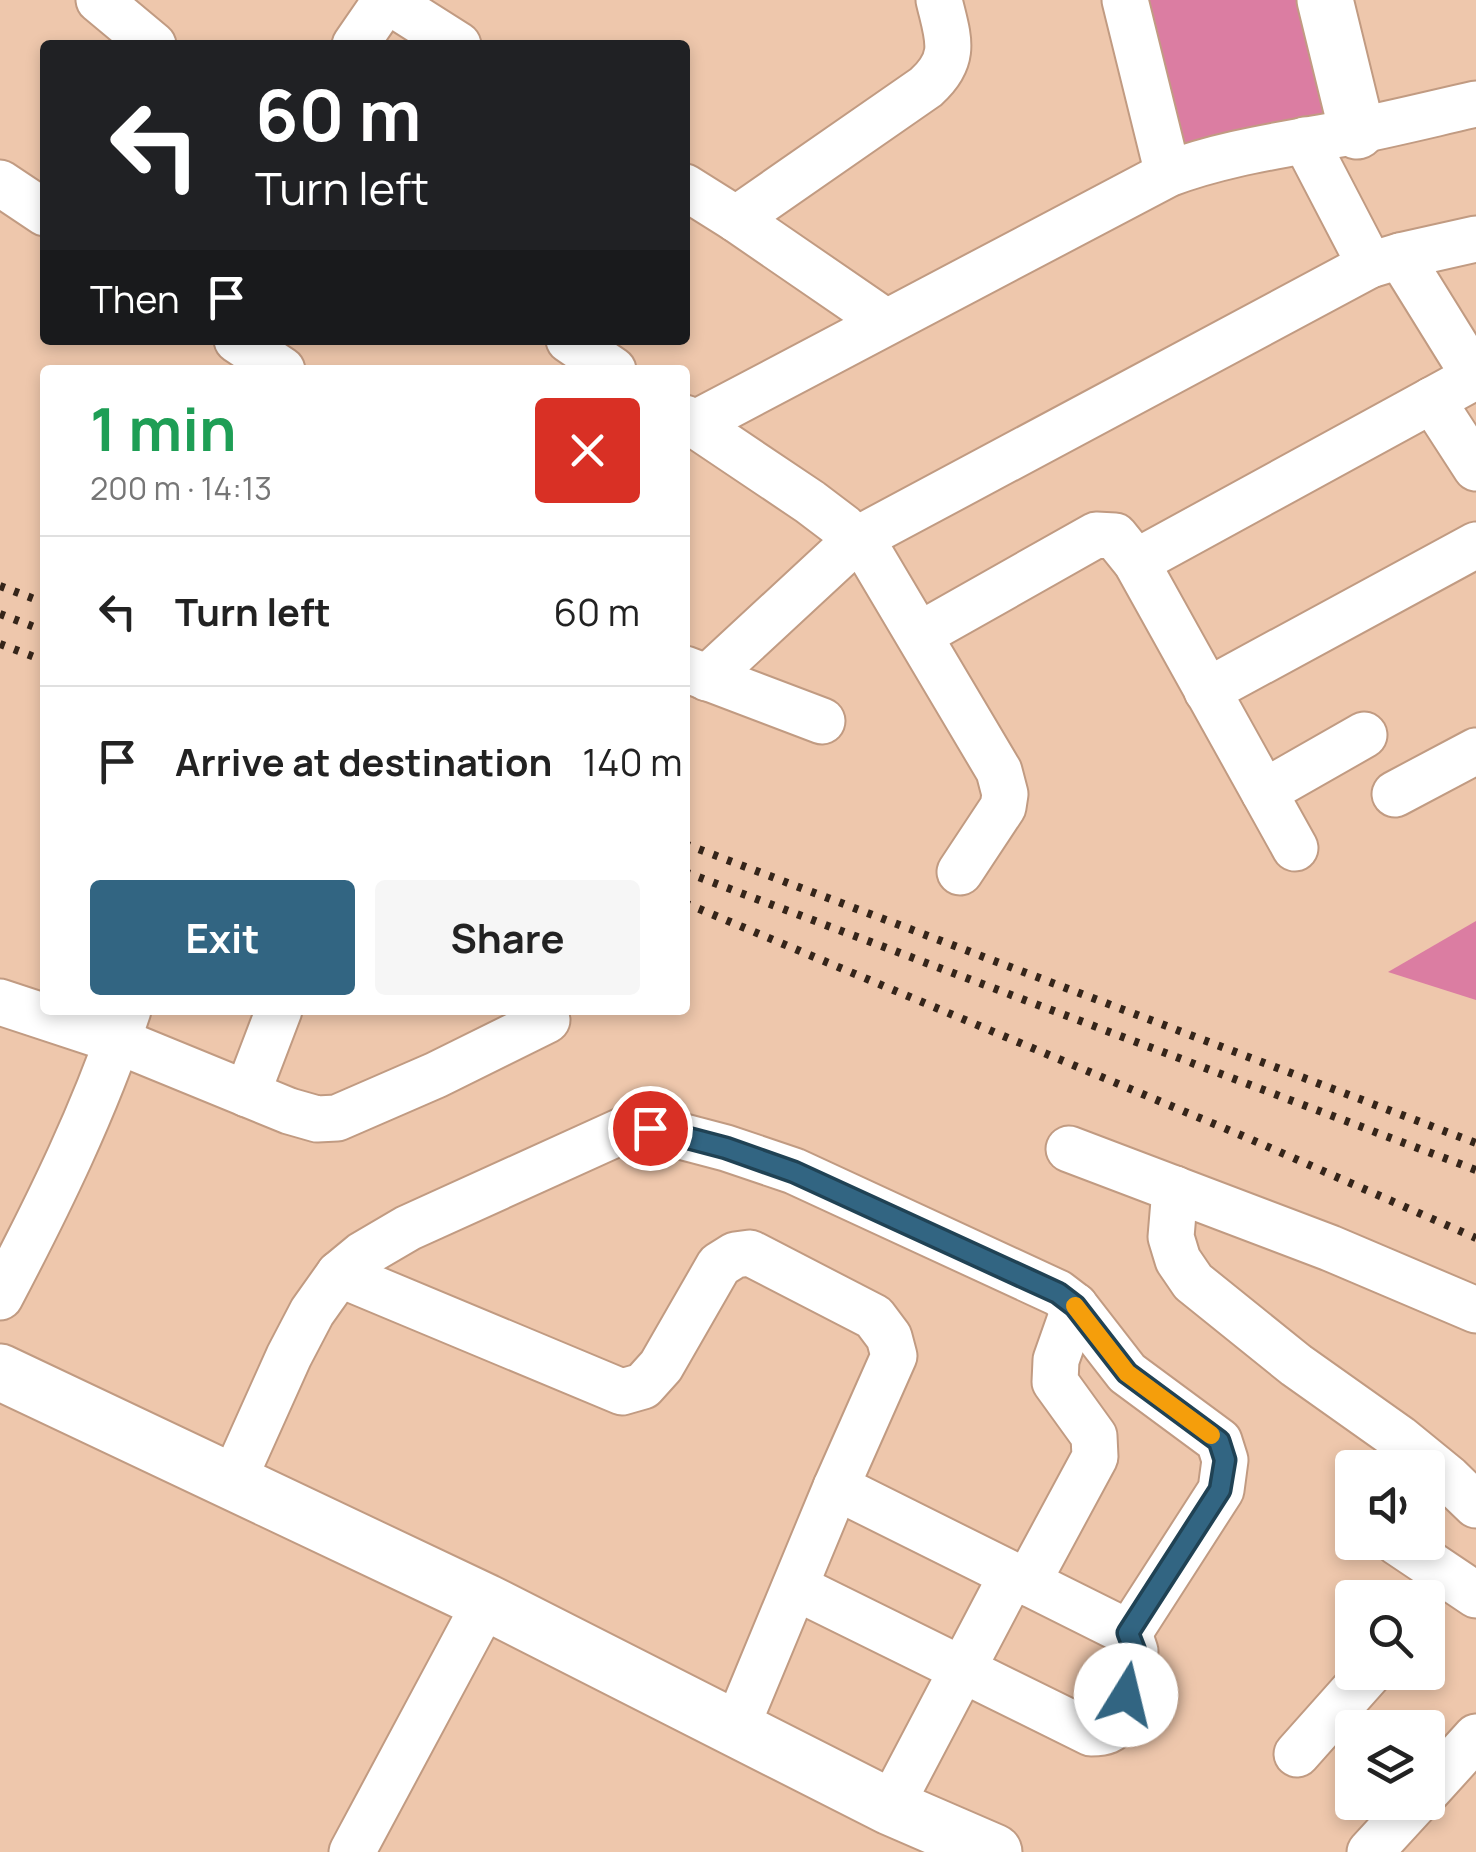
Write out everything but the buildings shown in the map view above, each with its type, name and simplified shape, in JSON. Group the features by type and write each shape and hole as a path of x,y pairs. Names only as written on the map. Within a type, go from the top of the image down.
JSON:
{"main road":[{"path":"1325,0 1331,136"},
{"path":"0,1372 486,1602 890,1807 994,1852"}],"street":[{"path":"100,0 148,40"},
{"path":"358,40 386,0 450,40"},
{"path":"736,219 938,76 950,46 939,0"},
{"path":"1124,0 1168,174"},
{"path":"690,420 1168,174 1236,152 1476,104"},
{"path":"1136,562 1475,377 1385,261 1331,136"},
{"path":"0,183 40,209"},
{"path":"690,190 886,322"},
{"path":"822,721 696,673 856,540 1385,261 1476,240"},
{"path":"244,345 274,365"},
{"path":"576,345 606,365"},
{"path":"1432,400 1476,468"},
{"path":"690,422 810,502 869,552 999,771 1005,794 1003,807 960,872"},
{"path":"919,636 1096,535 1115,536 1136,562 1295,848"},
{"path":"1207,691 1476,545"},
{"path":"1264,792 1364,735"},
{"path":"1395,794 1476,752"},
{"path":"0,1002 40,1010"},
{"path":"66,1015 122,1026 247,1094 317,1119 337,1118 436,1075 546,1020"},
{"path":"247,1094 277,1015"},
{"path":"0,1296 78,1142 122,1026"},
{"path":"232,1484 288,1356 312,1312 340,1274 362,1255 408,1228 624,1130 650,1128 726,1148 794,1172 1058,1293 1075,1306 1127,1373 1219,1441 1225,1460 1220,1490 1128,1633"},
{"path":"1070,1149 1330,1248 1476,1310"},
{"path":"1174,1189 1170,1237 1178,1260 1194,1282 1296,1366 1399,1438 1476,1505"},
{"path":"340,1274 622,1392 643,1386 661,1366 719,1265 735,1255 750,1252 874,1317 889,1336 894,1356 736,1728"},
{"path":"890,1807 963,1669 1095,1457 1094,1436 1055,1382 1056,1360 1075,1306"},
{"path":"795,1587 1091,1732 1104,1733 1120,1720 1135,1651 1128,1633 836,1487"},
{"path":"1416,1560 1452,1594"},
{"path":"352,1852 486,1602"},
{"path":"1297,1754 1354,1690"},
{"path":"1445,1772 1476,1738"},
{"path":"1370,1852 1399,1820"}],"shaded area":[{"path":"1125,0 1325,0 1357,131 1168,174"},
{"path":"1476,921 1476,1000 1388,972"}],"railway":[{"path":"0,586 40,601"},
{"path":"0,614 40,629"},
{"path":"0,644 40,659"},
{"path":"690,846 1476,1143"},
{"path":"690,874 1476,1170"},
{"path":"690,905 1243,1136 1476,1238"}],"slow traffic":[{"path":"1075,1306 1127,1373 1211,1435"}],"route":[{"path":"650,1128 726,1148 794,1172 1058,1293 1075,1306 1127,1373 1219,1441 1225,1460 1220,1490 1128,1633 1135,1651 1126,1695"}]}
